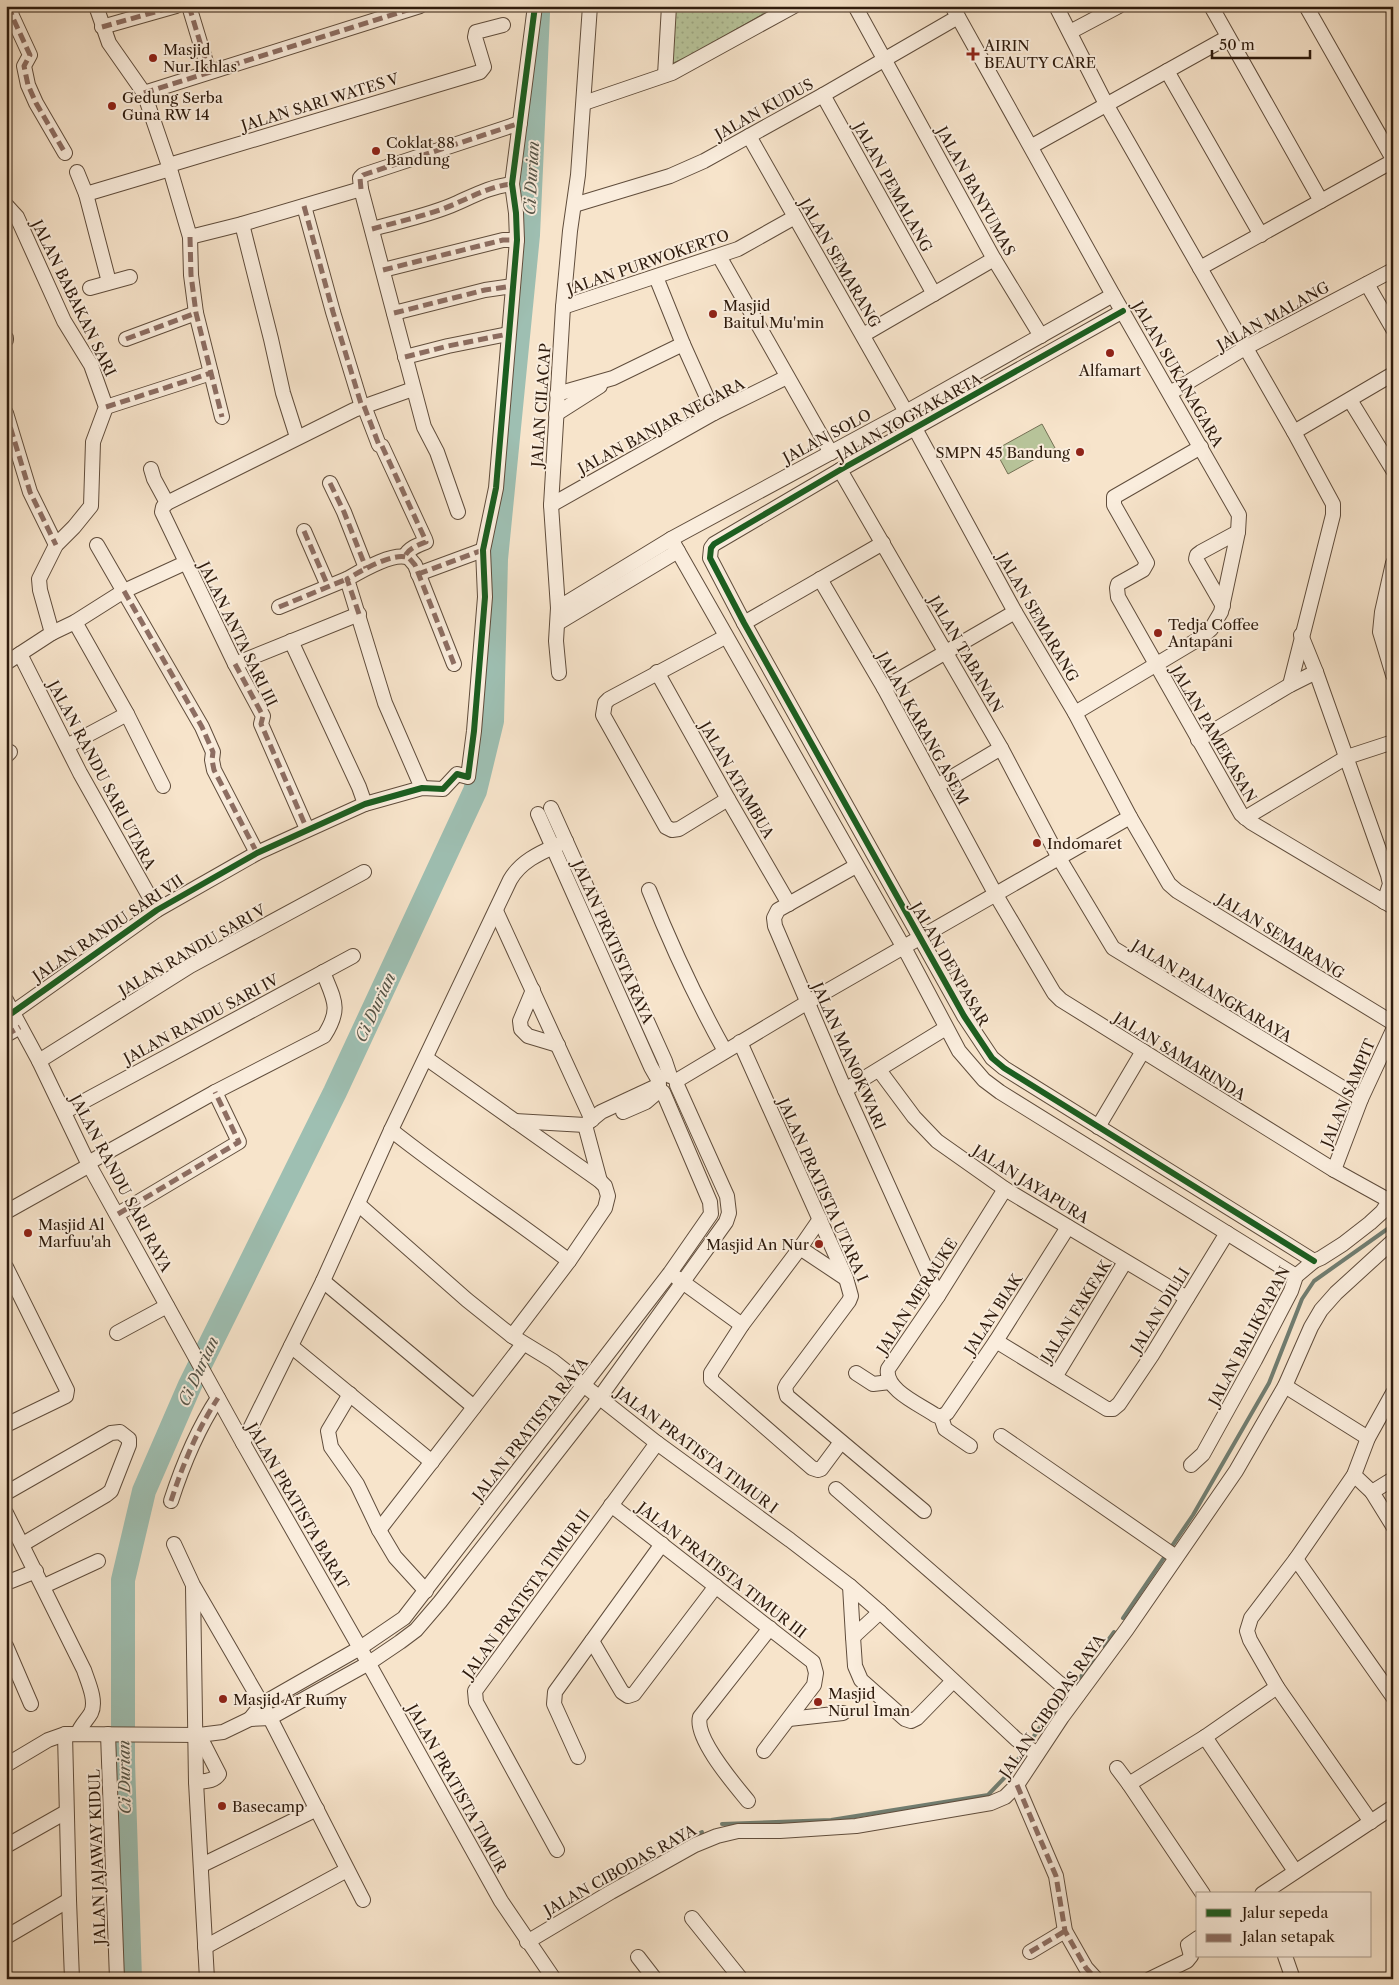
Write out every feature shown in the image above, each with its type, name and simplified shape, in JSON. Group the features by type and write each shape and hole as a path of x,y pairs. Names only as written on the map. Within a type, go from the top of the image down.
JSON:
{"street":[{"path":"14,6 11,12 12,16 30,55 24,66 28,85 36,103 65,153"},
{"path":"96,6 102,27 116,55 144,92 170,167 190,237 191,275 196,313 222,417"},
{"path":"102,27 176,6"},
{"path":"189,6 209,72"},
{"path":"144,92 420,6"},
{"path":"418,574 483,550 496,488 517,240 512,184 535,6"},
{"name":"JALAN CILACAP","path":"559,674 556,641 558,608 551,505 563,307 584,104 590,6"},
{"path":"665,75 669,6"},
{"path":"584,104 665,75 794,6"},
{"name":"JALAN BANYUMAS","path":"855,6 994,259 1041,336"},
{"path":"1056,6 1106,104 1294,432 1333,504 1333,515 1301,635 1290,685"},
{"path":"1070,32 1119,6"},
{"path":"1211,6 1320,202"},
{"path":"1200,268 1393,160 1306,6"},
{"name":"JALAN KUDUS","path":"574,205 670,176 704,161 884,60 955,12"},
{"name":"JALAN SUKANAGARA","path":"955,12 1032,146 1122,311 1239,515 1238,532 1222,606 1217,620 1202,637 1075,713"},
{"name":"JALAN SARI WATES V","path":"86,194 480,72 484,67 475,37 476,32 503,25"},
{"path":"1032,146 1228,37"},
{"path":"1167,71 1261,235"},
{"name":"JALAN PEMALANG","path":"823,95 934,294"},
{"path":"458,512 437,452 424,427 361,189 360,178 363,175 520,123"},
{"name":"JALAN SEMARANG","path":"749,136 863,335 1015,612 1075,713 1163,875 1177,891 1393,1023"},
{"path":"77,172 86,194 109,282"},
{"path":"372,229 449,206 492,188 512,184"},
{"path":"190,237 242,224 361,189"},
{"name":"JALAN BABAKAN SARI","path":"6,205 24,230 64,321 91,365 106,407"},
{"path":"304,206 363,406 379,445 382,446 426,539 426,542 407,552 405,556"},
{"name":"JALAN PURWOKERTO","path":"563,307 738,249 795,218"},
{"path":"242,224 271,339 282,393 298,437"},
{"path":"383,270 503,240 517,240"},
{"path":"719,256 831,453"},
{"path":"863,335 994,259"},
{"name":"JALAN MALANG","path":"1170,393 1245,348 1393,270"},
{"path":"90,288 130,277"},
{"path":"656,277 714,413"},
{"path":"1366,284 1393,329"},
{"path":"394,313 485,290 513,286"},
{"name":"JALAN SOLO","path":"558,608 674,545 831,453 911,421 1041,336 1113,295"},
{"name":"JALAN YOGYAKARTA","path":"711,548 840,470 911,421 1122,311"},
{"path":"126,339 196,313"},
{"path":"405,357 508,334"},
{"path":"556,414 613,378 683,344"},
{"path":"52,633 40,590 39,579 56,545 91,506 92,442 106,407 211,373"},
{"path":"1294,432 1393,374"},
{"name":"JALAN BANJAR NEGARA","path":"551,505 714,413 787,377"},
{"path":"557,394 613,378"},
{"path":"151,470 154,480 167,504 363,406 413,389"},
{"path":"1350,400 1393,470"},
{"path":"6,413 30,492 56,545"},
{"name":"JALAN PAMEKASAN","path":"1201,447 1114,497 1114,505 1147,563 1143,570 1118,584 1117,592 1156,666 1241,814 1388,905"},
{"name":"JALAN TABANAN","path":"840,470 1002,748 1059,858"},
{"path":"330,483 344,512 366,568"},
{"name":"JALAN ANTA SARI III","path":"167,504 163,507 162,512 235,664 263,716 261,724 307,830"},
{"path":"304,531 328,586"},
{"path":"1222,606 1196,559 1197,555 1201,552 1238,532"},
{"path":"744,623 883,543"},
{"path":"97,545 211,744 214,770 257,853"},
{"path":"674,545 856,866 912,942 946,1028 959,1051 972,1067 984,1080 1000,1092 1296,1276"},
{"name":"JALAN SOLO","path":"558,623 674,545"},
{"name":"JALAN DENPASAR","path":"711,548 712,563 912,942 992,1058 1004,1068 1314,1261"},
{"name":"JALAN RANDU SARI VII","path":"9,1007 157,910 257,853 365,804 422,788 443,789 457,774 468,777 474,731 485,597 483,550"},
{"path":"279,607 347,579 366,568 398,556 405,556 412,560 454,664"},
{"path":"6,663 52,633 75,622 124,591 185,562"},
{"path":"1393,563 1382,612 1380,632 1393,676"},
{"path":"347,579 385,703 422,788"},
{"name":"JALAN KARANG ASEM","path":"820,579 884,688 996,895"},
{"path":"884,688 1015,612"},
{"path":"235,664 359,614"},
{"path":"75,622 127,714 162,786"},
{"path":"1301,635 1388,875 1390,884 1388,905"},
{"path":"725,636 609,699 603,709 605,721 666,827 672,830 679,829 728,799"},
{"path":"291,641 359,787 365,804"},
{"name":"JALAN RANDU SARI UTARA","path":"20,654 80,773 157,910"},
{"name":"JALAN ATAMBUA","path":"657,672 789,904"},
{"path":"1198,740 1290,685 1316,672"},
{"path":"67,746 127,714"},
{"name":"JALAN PAMEKASAN","path":"1245,818 1346,757 1393,742"},
{"path":"937,786 1002,748"},
{"name":"JALAN PRATISTA RAYA","path":"250,1720 262,1704 360,1648 404,1618 585,1385 670,1273 711,1214 711,1206 666,1084 665,1061 566,841 545,811 553,847 651,1067 666,1084 729,1204 729,1213 726,1222 600,1397 416,1630 369,1663 270,1718"},
{"path":"514,1121 588,1123 601,1112 666,1084 725,1051 1130,817"},
{"path":"243,1443 323,1281 391,1130 516,870 523,863 566,841"},
{"name":"JALAN PALANGKARAYA","path":"1059,858 1112,948 1361,1099"},
{"name":"JALAN MANOKWARI","path":"856,866 778,910 774,918 775,926 845,1090 938,1296"},
{"name":"JALAN RANDU SARI V","path":"39,1061 190,966 364,872"},
{"path":"648,890 704,1013 725,1051"},
{"name":"JALAN SAMARINDA","path":"996,895 1048,986 1061,1000 1334,1170 1392,1198"},
{"path":"496,911 558,1045 588,1123 600,1181"},
{"name":"JALAN RANDU SARI IV","path":"64,1112 353,956"},
{"path":"6,1212 215,1092 324,1036 334,1020 335,1002 322,972"},
{"path":"533,990 520,1021 521,1029 528,1036 558,1045"},
{"name":"JALAN RANDU SARI RAYA","path":"9,1007 39,1061 89,1164 209,1380"},
{"path":"6,1035 20,1027"},
{"path":"845,1090 946,1028"},
{"name":"JALAN SAMPIT","path":"1334,1170 1361,1099 1393,1030"},
{"name":"JALAN PRATISTA UTARA I","path":"740,1042 820,1218 846,1278 851,1296 785,1388 790,1399 924,1511"},
{"path":"1098,1127 1143,1052"},
{"path":"379,1530 474,1407 605,1208 608,1196 607,1190 600,1181 426,1058"},
{"name":"JALAN JAYAPURA","path":"879,1070 914,1118 937,1142 1005,1189 1187,1298"},
{"path":"118,1214 239,1142 215,1092"},
{"path":"391,1130 434,1164 526,1228 569,1261"},
{"name":"JALAN MERAUKE","path":"890,1382 887,1374 888,1369 938,1296 1005,1189"},
{"name":"JALAN BALIKPAPAN","path":"1190,1465 1203,1454 1255,1360 1291,1291 1296,1276 1314,1261 1343,1244 1370,1223 1392,1198"},
{"name":"JALAN PRATISTA TIMUR I","path":"358,1204 467,1300 518,1340 553,1361 657,1443 850,1586 1016,1739 1033,1751"},
{"path":"820,1218 800,1248 742,1325 711,1373 713,1383 812,1468 822,1469 841,1442"},
{"name":"JALAN BIAK","path":"941,1416 947,1413 996,1341 1068,1226"},
{"name":"JALAN DILLI","path":"1055,1377 1111,1410 1118,1404 1228,1233"},
{"name":"JALAN CIBODAS RAYA","path":"528,1942 628,1882 695,1845 717,1836 738,1831 780,1831 856,1826 1000,1800 1012,1792 1033,1751 1073,1691 1127,1628 1171,1553 1236,1471 1284,1386 1311,1327 1321,1310 1336,1293 1393,1241"},
{"path":"800,1248 846,1278"},
{"name":"JALAN FAKFAK","path":"1055,1377 1125,1262"},
{"path":"6,1266 67,1390 66,1396 6,1425"},
{"path":"670,1273 742,1325"},
{"path":"323,1281 474,1407"},
{"path":"117,1333 167,1306"},
{"path":"996,1341 1055,1377"},
{"path":"291,1346 432,1462"},
{"path":"856,1373 873,1384 890,1382 892,1387 935,1415 941,1416 945,1428 970,1446"},
{"name":"JALAN PRATISTA BARAT","path":"209,1380 360,1648"},
{"path":"1284,1386 1368,1438"},
{"path":"1371,1822 1277,1687 1250,1640 1247,1631 1251,1618 1296,1559 1354,1476 1368,1438 1393,1393"},
{"path":"350,1394 328,1431 331,1447 357,1484 379,1530 395,1557 426,1591"},
{"path":"171,1501 188,1454 200,1428 218,1398"},
{"path":"6,1492 111,1433 120,1432 128,1439 129,1445 111,1491 106,1496 22,1544"},
{"path":"1001,1436 1171,1553"},
{"name":"JALAN PRATISTA TIMUR II","path":"557,1850 476,1702 474,1691 657,1443"},
{"path":"1354,1476 1372,1492 1393,1526"},
{"path":"1372,1492 1393,1478"},
{"path":"836,1489 1059,1682 1073,1691"},
{"name":"JALAN PRATISTA TIMUR III","path":"611,1505 813,1662 816,1673 814,1685 789,1719"},
{"path":"6,1513 10,1527 22,1544 44,1586 84,1670 92,1696 93,1707 90,1714 72,1734 66,1812 72,1979"},
{"path":"174,1544 193,1585 270,1718 363,1900"},
{"path":"578,1757 554,1704 557,1687 662,1544"},
{"path":"1296,1559 1393,1697"},
{"path":"44,1586 98,1561"},
{"path":"6,1583 36,1571"},
{"path":"193,1585 197,1735 196,1782 207,1979"},
{"path":"592,1641 622,1692 628,1696 636,1692 716,1586"},
{"path":"850,1586 857,1674 861,1680 905,1719 912,1721 953,1681"},
{"path":"853,1637 880,1612"},
{"path":"390,1628 400,1642"},
{"path":"748,1801 724,1772 702,1736 698,1722 770,1628"},
{"path":"6,1646 31,1704"},
{"name":"JALAN PRATISTA TIMUR","path":"360,1648 501,1901 548,1976"},
{"path":"1129,1784 1205,1737 1277,1687"},
{"path":"764,1751 789,1719 843,1713"},
{"path":"6,1765 48,1740 72,1734 197,1735 223,1732 250,1720 270,1718"},
{"name":"JALAN JAJAWAY KIDUL","path":"110,1734 116,1891 117,1979"},
{"path":"196,1782 212,1780 219,1774 197,1735"},
{"path":"1205,1737 1295,1871"},
{"path":"1117,1768 1202,1892"},
{"path":"1017,1785 1056,1876 1066,1931 1086,1968 1096,1979"},
{"path":"1265,1892 1393,1807"},
{"path":"202,1865 317,1809"},
{"path":"6,1846 66,1812"},
{"path":"205,1947 347,1870"},
{"path":"6,1937 68,1900"},
{"path":"692,1918 741,1979"},
{"path":"1030,1952 1066,1931"},
{"path":"1150,1979 1188,1961 1191,1956 1188,1945 1196,1939"},
{"path":"638,1957 655,1979"},
{"path":"1286,1958 1293,1979"}],"green space":[{"path":"675,6 777,6 693,54 671,64"},
{"path":"1042,424 1055,448 1008,474 995,450"}],"waterway":[{"name":"Ci Durian","path":"130,1979 123,1762 123,1580 144,1491 190,1385 335,1092 475,791 492,721 496,559 528,235 538,13"},
{"path":"1123,1618 1193,1515 1269,1383 1302,1299 1314,1281 1393,1225"},
{"path":"1104,1646 1114,1632"},
{"path":"1073,1688 1093,1660"},
{"path":"722,1824 831,1820 988,1795 1007,1775 1041,1726 1064,1703 1069,1694"},
{"path":"679,1843 702,1832"}],"marked path":[{"path":"14,6 11,11 12,16 30,55 24,66 28,85 36,103 65,153"},
{"path":"102,27 176,6"},
{"path":"189,6 209,72"},
{"path":"144,93 420,6"},
{"path":"361,189 360,178 363,175 520,123"},
{"path":"372,229 437,211 477,194 512,184"},
{"path":"304,206 333,312 362,407"},
{"path":"190,237 191,275 196,313 222,417"},
{"path":"383,270 503,240 517,240"},
{"path":"394,313 485,290 513,286"},
{"path":"126,339 196,313"},
{"path":"405,357 508,334"},
{"path":"106,407 211,373"},
{"path":"364,406 379,445 382,446 426,542 411,549 405,556"},
{"path":"6,413 30,492 56,545"},
{"path":"330,483 344,512 366,568"},
{"path":"304,531 328,586"},
{"path":"418,574 483,550"},
{"path":"359,614 347,579 386,559 395,557 409,558 415,565 454,664"},
{"path":"279,607 347,579"},
{"path":"124,591 202,727 213,752 214,770 257,853"},
{"path":"235,664 263,716 261,724 307,829"},
{"path":"6,1035 20,1027"},
{"path":"118,1214 239,1142 215,1092"},
{"path":"171,1501 191,1448 203,1422 218,1398"},
{"path":"1017,1785 1056,1876 1065,1931 1086,1968 1096,1979"},
{"path":"1030,1952 1065,1931"}],"cycle path":[{"path":"12,1013 157,910 257,853 365,804 422,788 443,789 457,774 468,777 474,731 485,597 483,550 496,488 517,240 512,184 535,6"},
{"path":"1123,311 840,470 714,544 711,548 710,558 744,623 964,1016 992,1058 1004,1068 1314,1261"}],"place":[{"name":"AIRIN BEAUTY CARE","path":"973,54"},
{"name":"Masjid Nur Ikhlas","path":"153,58"},
{"name":"Gedung Serba Guna RW 14","path":"112,106"},
{"name":"Coklat 88 Bandung","path":"376,151"},
{"name":"Masjid Baitul Mu'min","path":"713,314"},
{"name":"Alfamart","path":"1110,353"},
{"name":"SMPN 45 Bandung","path":"1080,452"},
{"name":"Tedja Coffee Antapani","path":"1158,633"},
{"name":"Indomaret","path":"1037,843"},
{"name":"Masjid Al Marfuu'ah","path":"28,1233"},
{"name":"Masjid An Nur","path":"819,1244"},
{"name":"Masjid Ar Rumy","path":"223,1699"},
{"name":"Masjid Nurul Iman","path":"818,1702"},
{"name":"Basecamp","path":"222,1806"}]}
